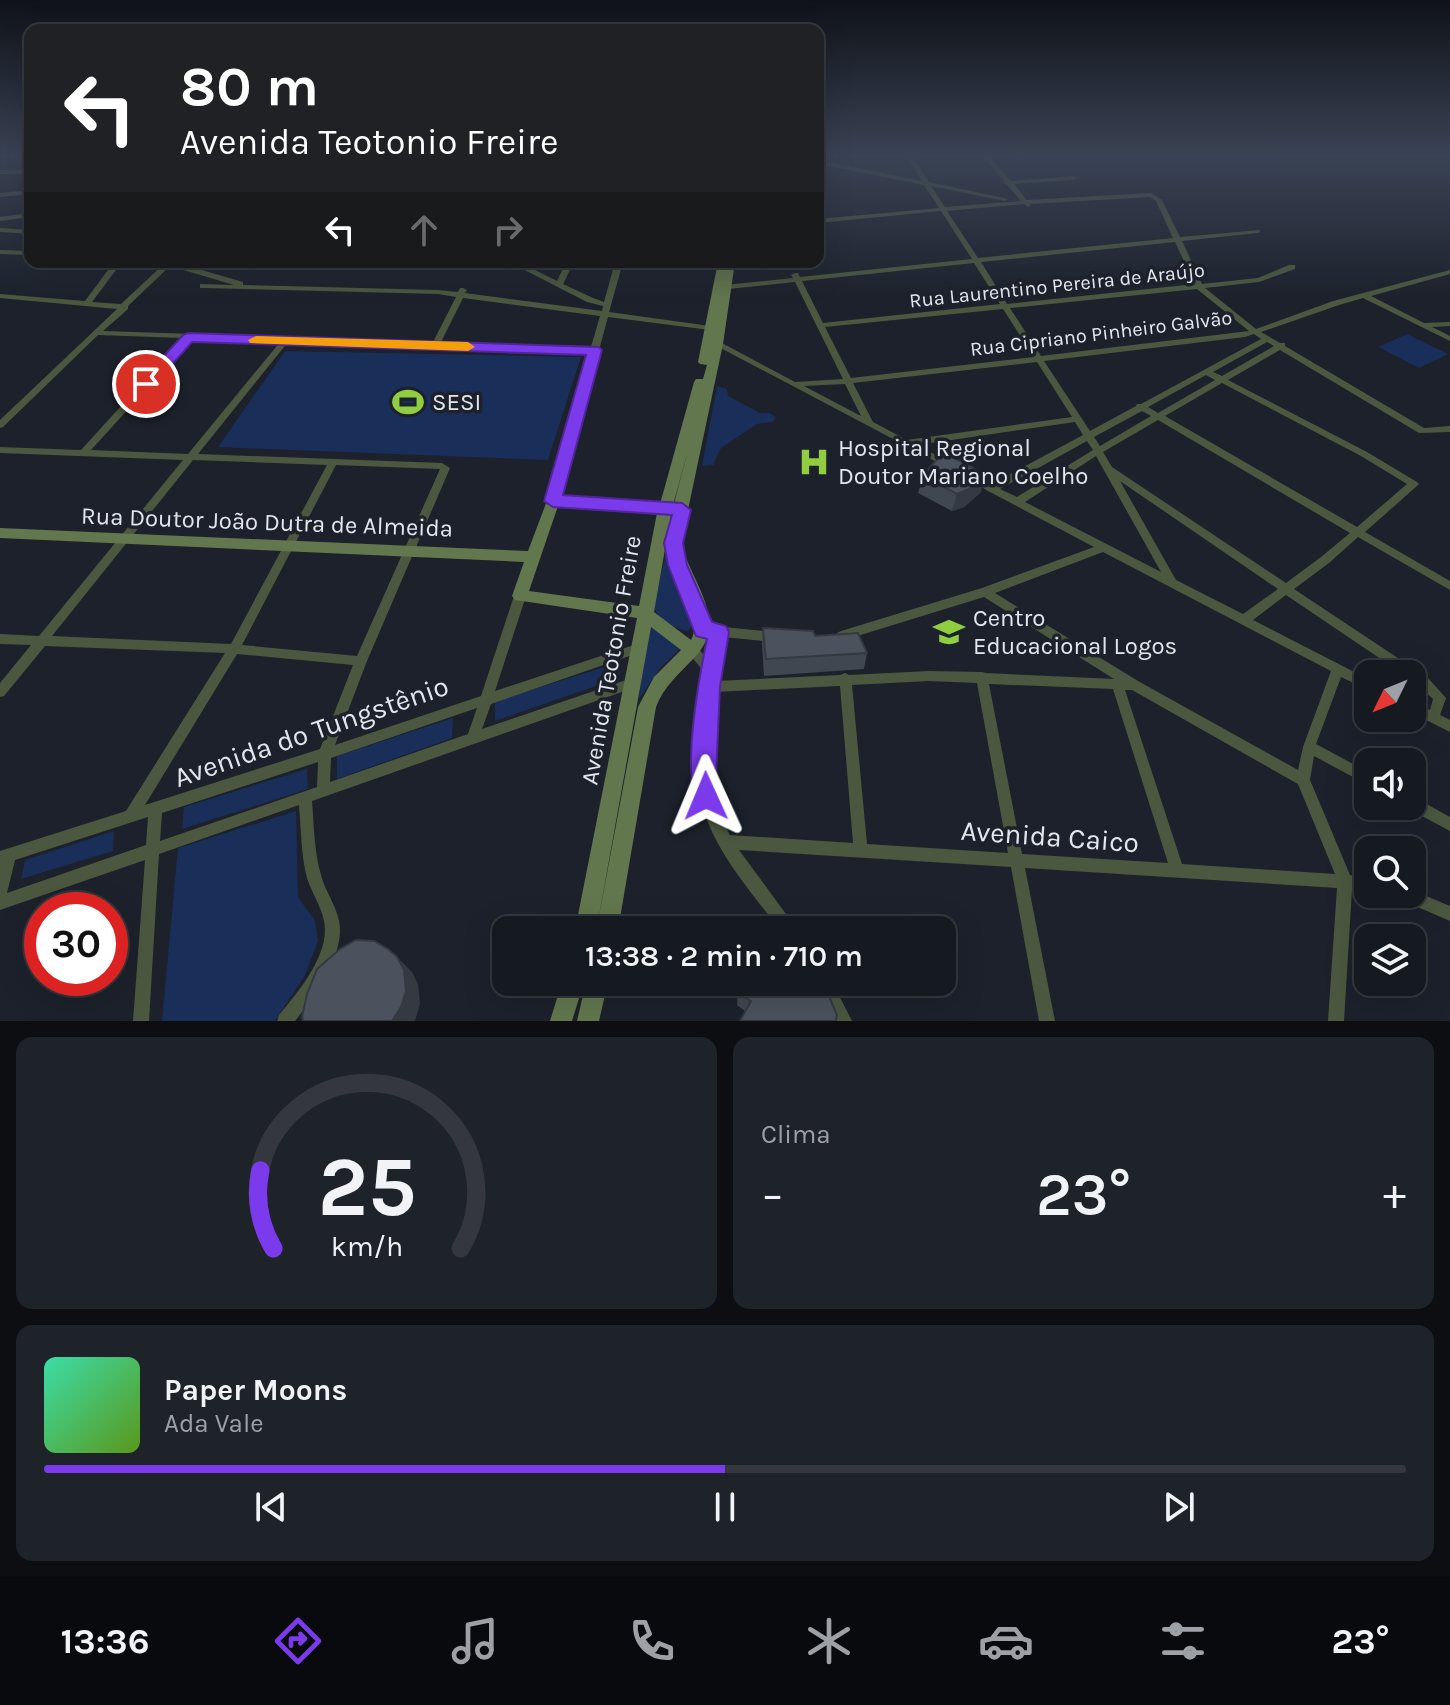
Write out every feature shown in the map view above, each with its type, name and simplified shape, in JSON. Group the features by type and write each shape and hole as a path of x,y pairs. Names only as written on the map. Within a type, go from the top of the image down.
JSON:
{"main road":[{"name":"Avenida Teotonio Freire","path":"608,916 637,649 665,509 701,377 722,268"},
{"name":"Avenida Teotonio Freire","path":"590,916 652,695 666,675 711,631 678,565 674,543 717,344 729,268"},
{"path":"665,509 553,501 520,596 644,613 691,649"},
{"name":"Rua Doutor João Dutra de Almeida","path":"0,533 412,549 533,557"},
{"path":"561,1021 569,996"},
{"path":"588,1021 594,996"}],"street":[{"path":"939,204 1098,451 1172,582"},
{"path":"992,204 1000,206"},
{"path":"824,222 1020,204"},
{"path":"1160,204 1200,287 1256,332 1422,431 1450,429"},
{"path":"0,219 24,216"},
{"path":"728,284 1258,231 1250,228 1177,238"},
{"path":"0,230 24,232"},
{"path":"0,252 24,253"},
{"name":"Rua Laurentino Pereira de Araújo","path":"822,325 1259,280 1292,267"},
{"path":"88,302 114,268"},
{"path":"0,425 164,268"},
{"path":"189,268 254,288"},
{"path":"236,282 257,268"},
{"path":"528,268 614,314 710,328"},
{"path":"559,284 567,268"},
{"path":"553,501 617,268"},
{"name":"Rua Cipriano Pinheiro Galvão","path":"794,384 848,381 1256,332 1363,295 1450,272"},
{"path":"215,276 203,286 432,289 604,308"},
{"path":"796,277 869,423"},
{"path":"435,346 462,291"},
{"path":"1363,295 1450,339"},
{"path":"0,296 125,307"},
{"path":"1423,326 1450,324"},
{"path":"99,333 594,350"},
{"path":"83,453 188,338"},
{"path":"991,489 1268,338"},
{"path":"0,692 43,643 285,341"},
{"path":"717,344 1354,678"},
{"path":"1017,502 1098,451 1282,345"},
{"path":"1205,371 1364,454 1414,484 1359,532 1244,620"},
{"path":"1140,406 1450,586"},
{"path":"907,443 1077,419"},
{"path":"0,450 334,461 445,468 361,661 325,754 323,791"},
{"path":"130,817 234,649 334,461"},
{"path":"1107,468 1434,691 1440,698 1433,717"},
{"path":"665,509 682,510"},
{"path":"834,636 867,630 985,592 1104,547"},
{"path":"985,592 1134,685 1303,780"},
{"path":"473,739 520,596"},
{"path":"779,916 745,871 713,817 706,796 704,777 711,631 792,637"},
{"path":"0,639 234,649 361,661"},
{"name":"Avenida do Tungstênio","path":"4,856 325,754 637,649"},
{"path":"691,649 710,679"},
{"path":"1336,1021 1345,880 1303,780 1309,747 1337,670"},
{"path":"710,679 982,677 1134,685"},
{"path":"982,677 1047,1021"},
{"path":"845,678 861,851"},
{"path":"0,903 632,683"},
{"path":"1117,684 1177,870"},
{"path":"1426,714 1450,726"},
{"path":"1309,747 1354,771"},
{"path":"285,1021 306,998 333,933 329,907 316,883 311,860 305,797"},
{"path":"141,1021 155,809"},
{"path":"1426,811 1450,824"},
{"name":"Avenida Caico","path":"728,842 1354,881"},
{"path":"0,893 4,856"},
{"path":"1426,904 1450,914"},
{"path":"831,996 844,1021"}],"shaded area":[{"path":"1407,334 1448,354 1419,368 1378,347"},
{"name":"SESI","path":"285,351 581,357 548,460 218,447"},
{"path":"717,386 727,389 728,396 776,418 772,422 757,424 721,448 713,465 702,466"},
{"path":"668,546 693,624 688,631 666,622 653,603"},
{"path":"648,624 682,647 660,668 639,699"},
{"path":"621,662 619,678 495,721 495,701"},
{"path":"453,718 452,738 337,779 337,756"},
{"path":"307,769 308,789 182,829 184,807"},
{"path":"296,811 298,897 315,921 318,941 305,975 275,1021 162,1021 178,848"},
{"path":"114,831 113,851 21,879 25,860"}],"building":[{"path":"943,452 986,475 957,494 923,476"},
{"path":"763,628 813,631 815,636 858,633 867,653 766,659"},
{"path":"356,940 374,941 388,949 404,970 406,991 392,1021 303,1021 307,994 317,969"},
{"path":"744,996 829,996 837,1015 836,1021 740,1021 751,1001"}],"slow traffic":[{"path":"256,340 468,347"}],"place":[{"name":"SESI","path":"408,402"},
{"name":"Hospital Regional Doutor Mariano Coelho","path":"814,462"},
{"name":"Centro Educacional Logos","path":"949,632"}],"route":[{"path":"146,384 188,338 594,350 553,501 682,510 674,543 678,565 695,602 703,630 718,632 709,687 704,777 706,796"}]}
